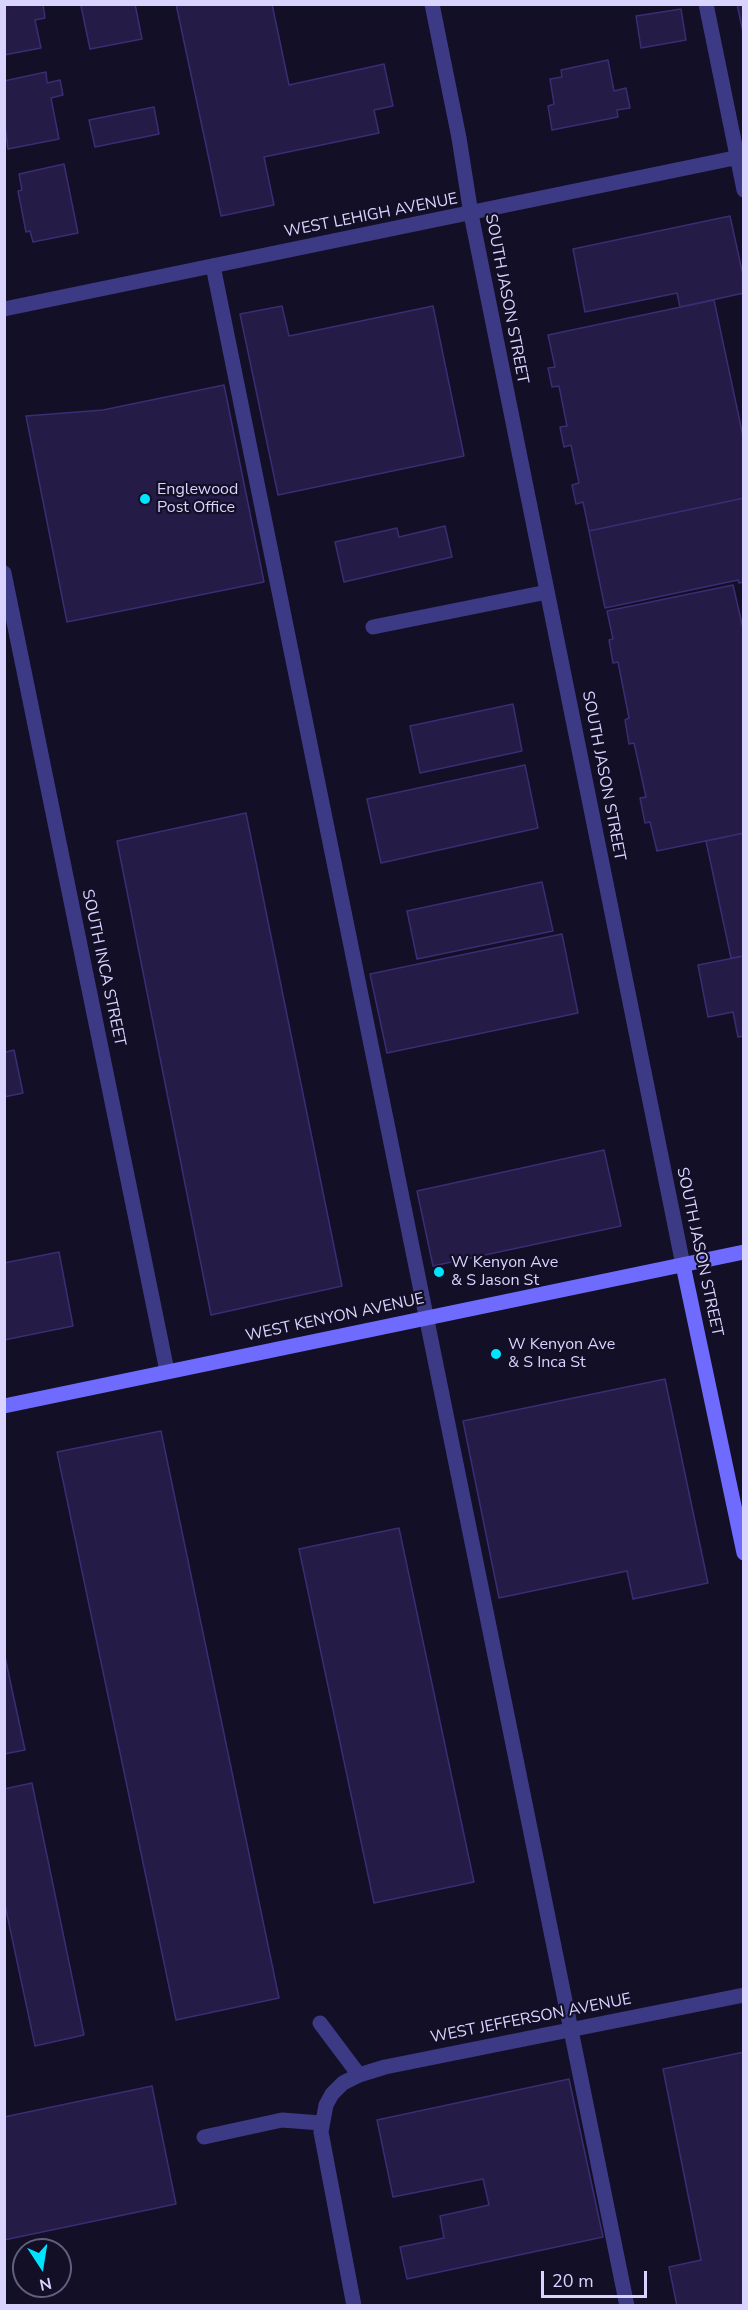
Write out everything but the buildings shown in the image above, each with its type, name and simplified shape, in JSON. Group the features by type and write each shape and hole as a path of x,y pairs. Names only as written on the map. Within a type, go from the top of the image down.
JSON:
{"street":[{"name":"SOUTH JASON STREET","path":"432,4 459,138 471,214 547,592 683,1265 744,1553"},
{"path":"706,4 740,157 744,190"},
{"name":"WEST LEHIGH AVENUE","path":"4,309 740,157"},
{"path":"213,266 627,2306"},
{"name":"SOUTH INCA STREET","path":"4,573 167,1371"},
{"path":"373,627 547,592"},
{"name":"WEST KENYON AVENUE","path":"4,1406 744,1252"},
{"name":"WEST JEFFERSON AVENUE","path":"321,2123 332,2094 343,2084 359,2075 385,2067 744,1995"},
{"path":"320,2023 359,2075"},
{"path":"204,2137 282,2120 321,2123 322,2147 354,2306"}],"place":[{"name":"Englewood Post Office","path":"145,499"},
{"name":"W Kenyon Ave & S Jason St","path":"439,1272"},
{"name":"W Kenyon Ave & S Inca St","path":"496,1354"}]}
